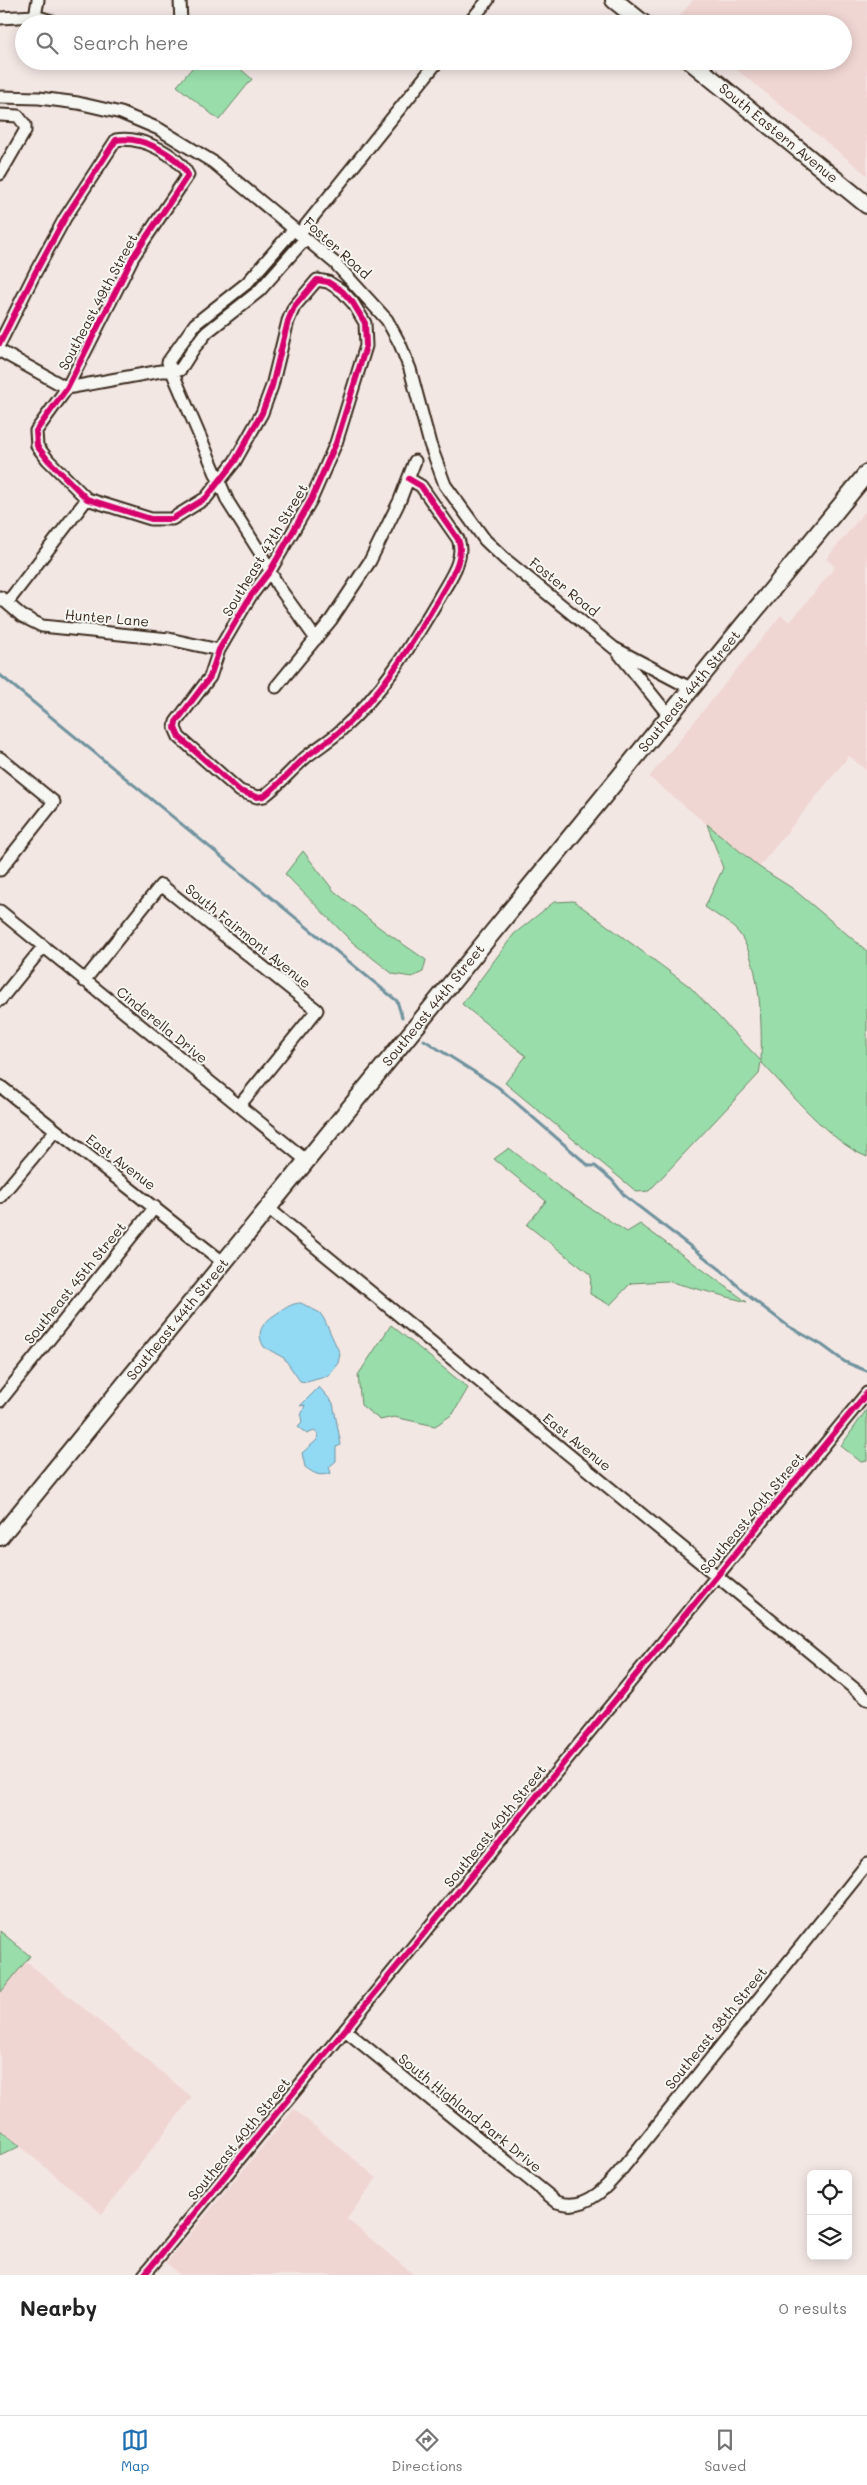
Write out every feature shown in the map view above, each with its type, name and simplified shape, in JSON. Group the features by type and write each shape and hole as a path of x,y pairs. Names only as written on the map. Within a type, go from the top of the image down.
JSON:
{"main road":[{"path":"614,0 633,15"},
{"name":"South Eastern Avenue","path":"701,70 867,205"},
{"name":"Southeast 44th Street","path":"0,1537 867,473"}],"street":[{"path":"35,15 38,0"},
{"path":"180,0 180,15"},
{"path":"476,15 488,0"},
{"path":"0,18 15,17"},
{"path":"0,351 67,388 160,371 180,370 207,332 259,291 299,234 431,70"},
{"name":"Foster Road","path":"0,97 39,98 78,103 121,113 159,129 213,162 335,263 387,320 410,369 430,444 445,485 485,540 506,560 614,648 692,689"},
{"path":"0,115 18,116 25,125 25,131 0,174"},
{"name":"Southeast 49th Street","path":"0,343 35,272 65,218 116,140 127,138 141,141 183,165 188,175 133,257 67,388"},
{"name":"Southeast 47th Street","path":"221,482 250,438 262,413 272,386 288,321 294,306 317,280 328,282 353,303 366,323 366,346 336,443 324,473 270,571 250,597 219,650 210,677 180,715 175,728 178,737 240,791 257,797 264,796 272,790 307,757 339,732 372,698 405,654 458,561 462,548 458,539 421,486 409,479"},
{"path":"171,371 178,382 228,502 270,571 316,639"},
{"path":"67,388 36,431 37,446 48,460 87,499 151,519 172,519 206,498 221,482"},
{"path":"276,687 331,620 370,561 409,479 415,461"},
{"path":"4,600 87,499"},
{"name":"Hunter Lane","path":"4,600 22,616 42,626 169,639 219,650"},
{"name":"Foster Road","path":"614,648 670,717"},
{"path":"0,758 54,802 0,870"},
{"name":"South Fairmont Avenue","path":"84,981 161,885 317,1010 239,1106"},
{"name":"Cinderella Drive","path":"0,911 307,1160"},
{"path":"0,1000 44,947"},
{"name":"East Avenue","path":"0,1086 54,1131 156,1207 224,1263"},
{"path":"0,1197 54,1131"},
{"name":"Southeast 45th Street","path":"0,1401 156,1207"},
{"name":"East Avenue","path":"268,1208 867,1699"},
{"name":"Southeast 40th Street","path":"144,2275 867,1393"},
{"name":"Southeast 38th Street","path":"582,2203 600,2193 639,2148 867,1864"},
{"name":"South Highland Park Drive","path":"345,2030 557,2202 569,2206 582,2203"}],"shaded area":[{"path":"693,0 867,0 867,175 737,70 852,70 852,15 680,15"},
{"path":"867,509 867,771 849,756 759,867 649,777 781,615 790,622 835,567 826,559"},
{"path":"26,1961 192,2097 102,2214 0,2130 0,1993"},
{"path":"294,2109 377,2178 347,2219 414,2275 180,2275 166,2263"}],"green space":[{"path":"190,70 242,70 252,79 219,120 177,86"},
{"path":"707,824 759,867 792,888 867,951 867,1157 853,1150 825,1128 761,1062 759,1074 649,1191 637,1192 505,1083 526,1056 462,1004 514,934 554,902 574,901 689,986 761,1061 759,997 753,964 748,949 734,928 705,907 723,868"},
{"path":"303,851 334,891 380,928 426,960 423,972 412,977 393,974 352,942 285,874"},
{"path":"509,1148 564,1191 627,1232 640,1224 747,1302 667,1281 631,1283 610,1305 590,1294 591,1275 527,1225 546,1201 494,1159"},
{"path":"391,1325 468,1388 453,1414 435,1426 394,1417 380,1420 361,1405 358,1375"},
{"path":"867,1409 867,1461 861,1462 841,1446"},
{"path":"0,1931 30,1956 1,1992"},
{"path":"0,2130 20,2146 0,2156"}],"water":[{"path":"301,1303 320,1313 340,1354 338,1363 328,1376 307,1382 300,1381 284,1358 264,1347 260,1336 262,1326 269,1319 289,1306"},
{"path":"319,1387 333,1403 341,1445 336,1447 336,1461 329,1467 331,1473 323,1475 314,1473 305,1467 302,1453 317,1440 318,1434 314,1431 307,1434 298,1427 302,1423 301,1416 305,1405 300,1406"}],"waterway":[{"path":"0,675 397,1001 402,1017"},
{"path":"424,1040 498,1087 589,1166 595,1166 612,1180 625,1196 721,1270 750,1297 788,1326 822,1345 845,1362 867,1371"}],"cycle path":[{"path":"0,343 65,218 116,140 126,139 147,144 167,153 188,175 133,257 67,388 36,431 37,446 48,460 87,499 151,519 172,519 206,498 235,461 262,413 272,386 288,321 294,307 317,280 328,282 342,291 353,303 365,323 366,346 336,443 311,500 270,571 250,597 219,650 210,677 176,722 175,728 179,737 240,791 257,797 264,796 269,792 306,757 339,732 369,702 406,652 455,570 460,554 458,539 421,486 409,479"},
{"path":"144,2275 867,1393"}]}
